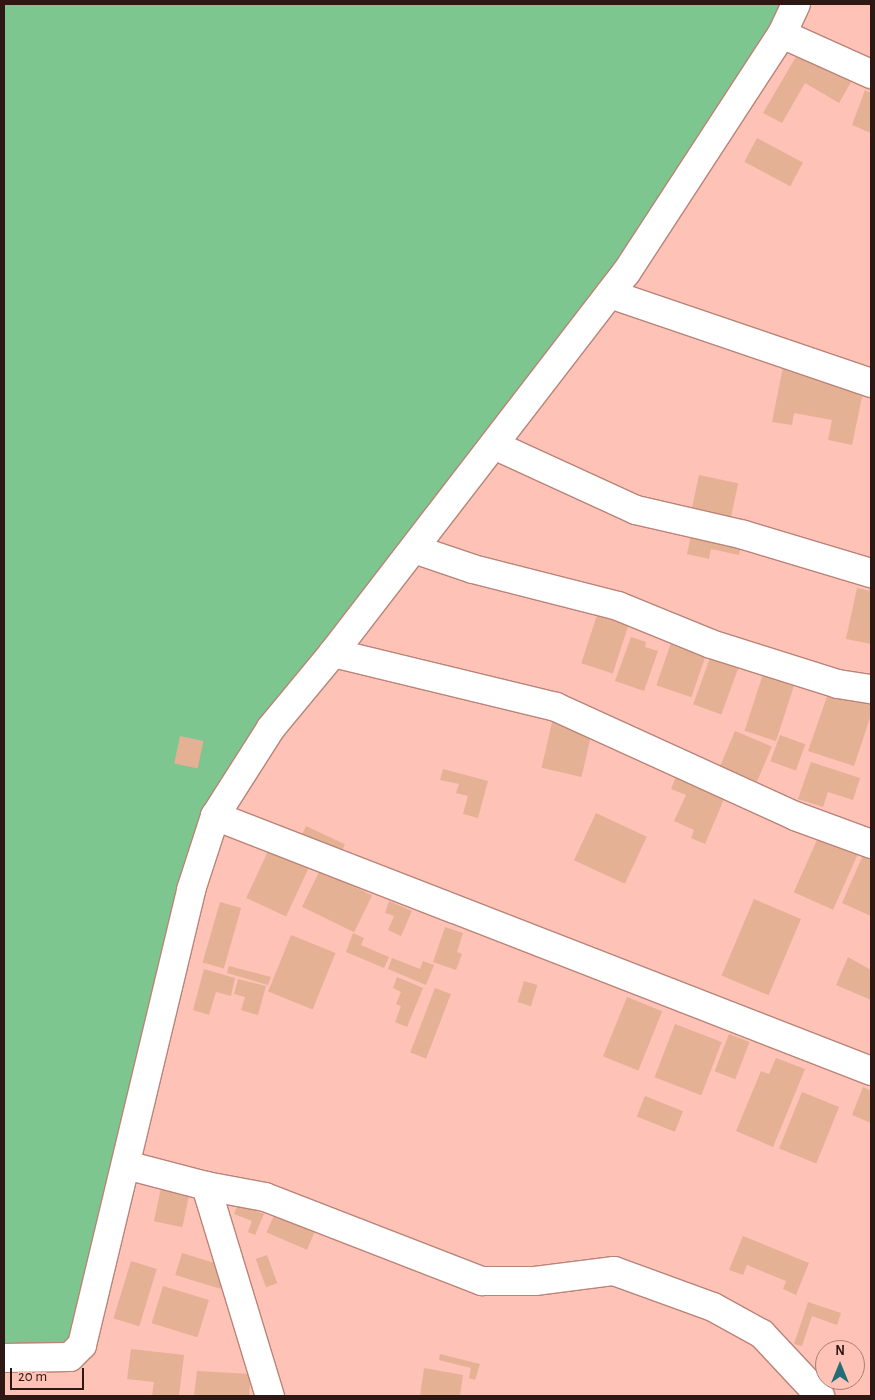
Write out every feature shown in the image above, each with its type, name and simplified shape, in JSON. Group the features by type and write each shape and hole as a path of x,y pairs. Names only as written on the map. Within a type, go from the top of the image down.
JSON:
{"street":[{"path":"4,1358 70,1357 82,1345 191,890 215,816 271,728 333,653 610,294 782,34 796,4"},
{"path":"782,34 871,74"},
{"path":"610,294 871,383"},
{"path":"494,445 636,510 744,535 871,573"},
{"path":"414,549 473,569 618,606 711,644 838,684 871,690"},
{"path":"333,653 556,707 795,816 871,844"},
{"path":"215,816 871,1071"},
{"path":"126,1165 206,1186 265,1197 482,1281 535,1281 614,1271 648,1282 712,1307 762,1334 820,1396"},
{"path":"206,1186 270,1396"}],"green space":[{"path":"4,4 796,4 720,126 215,816 82,1345 4,1358"}],"building":[{"path":"801,48 854,77 839,103 805,83 782,123 763,113"},
{"path":"865,90 871,93 871,133 852,125"},
{"path":"757,138 803,162 790,186 744,162"},
{"path":"783,367 865,383 852,445 828,440 832,420 794,413 792,425 772,422"},
{"path":"699,475 738,483 730,520 691,511"},
{"path":"692,530 742,541 739,555 711,549 709,559 687,554"},
{"path":"857,588 871,591 871,644 846,639"},
{"path":"598,612 629,622 613,674 581,663"},
{"path":"631,637 646,642 645,647 658,651 644,691 615,681"},
{"path":"673,637 708,649 691,697 656,685"},
{"path":"714,647 742,657 721,715 693,704"},
{"path":"765,668 796,678 776,741 745,731"},
{"path":"830,688 871,702 871,715 854,766 808,751"},
{"path":"553,718 593,727 581,777 542,768"},
{"path":"735,731 772,747 757,782 720,766"},
{"path":"780,735 805,744 796,771 770,761"},
{"path":"180,736 203,741 198,768 174,763"},
{"path":"811,762 860,778 853,800 828,792 823,807 798,799"},
{"path":"443,769 488,781 478,818 463,814 468,796 456,793 459,784 440,780"},
{"path":"678,771 727,792 705,844 691,838 694,830 674,821 686,795 671,789"},
{"path":"596,813 647,837 625,884 574,860"},
{"path":"306,826 345,844 339,857 300,839"},
{"path":"821,831 860,848 833,910 794,892"},
{"path":"867,846 871,848 871,916 842,903"},
{"path":"269,849 309,868 286,917 246,898"},
{"path":"320,870 372,895 354,932 302,907"},
{"path":"754,899 801,919 769,995 722,975"},
{"path":"389,901 412,911 401,936 388,930 394,916 385,913"},
{"path":"220,902 241,908 224,969 203,963"},
{"path":"445,927 463,933 457,952 462,954 456,970 433,962"},
{"path":"353,933 364,938 361,945 389,957 384,968 346,952"},
{"path":"291,935 336,953 313,1010 268,992"},
{"path":"848,957 871,970 871,1000 836,985"},
{"path":"392,958 420,969 423,961 434,965 426,985 388,969"},
{"path":"229,966 271,977 268,985 227,973"},
{"path":"204,969 235,978 231,996 216,992 209,1015 193,1010"},
{"path":"397,977 423,988 407,1027 395,1022 401,1006 396,1004 401,992 393,988"},
{"path":"238,979 266,986 258,1015 241,1010 245,997 234,994"},
{"path":"524,981 537,985 531,1006 518,1002"},
{"path":"435,988 451,994 426,1059 410,1052"},
{"path":"627,997 662,1011 638,1071 603,1056"},
{"path":"675,1024 722,1042 701,1095 655,1077"},
{"path":"729,1034 750,1042 735,1079 715,1071"},
{"path":"776,1058 805,1069 773,1147 736,1131 761,1071 769,1074"},
{"path":"863,1087 871,1091 871,1123 852,1115"},
{"path":"802,1092 839,1107 816,1164 779,1149"},
{"path":"645,1096 683,1111 675,1132 637,1116"},
{"path":"161,1188 189,1194 182,1227 154,1221"},
{"path":"238,1204 264,1214 255,1235 248,1232 252,1221 234,1214"},
{"path":"274,1215 315,1232 307,1250 267,1232"},
{"path":"743,1236 809,1263 796,1295 783,1289 786,1281 747,1265 743,1275 729,1270"},
{"path":"182,1253 227,1267 220,1289 175,1275"},
{"path":"267,1255 277,1283 266,1287 256,1259"},
{"path":"131,1261 157,1269 139,1326 113,1318"},
{"path":"163,1286 209,1300 198,1337 152,1323"},
{"path":"808,1302 841,1313 837,1325 812,1316 802,1346 794,1344"},
{"path":"131,1349 184,1355 179,1396 152,1396 154,1382 127,1379"},
{"path":"440,1354 480,1364 475,1380 469,1378 471,1368 439,1360"},
{"path":"424,1368 463,1375 460,1396 420,1396"},
{"path":"197,1371 251,1374 249,1396 194,1396"}]}
